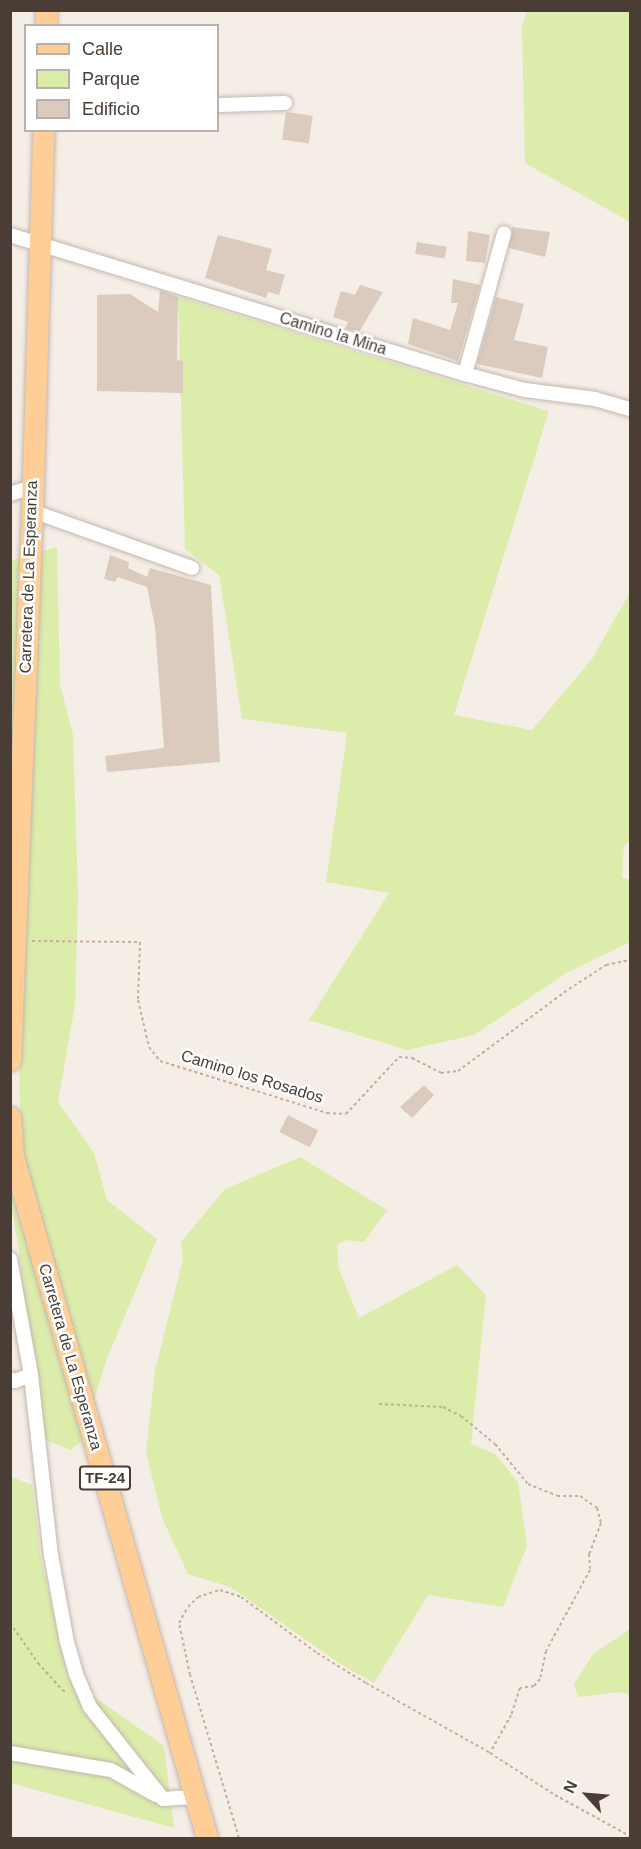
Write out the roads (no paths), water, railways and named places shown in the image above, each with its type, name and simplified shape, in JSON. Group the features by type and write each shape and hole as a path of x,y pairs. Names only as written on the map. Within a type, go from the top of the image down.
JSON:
{"main road":[{"name":"Carretera de La Esperanza","path":"10,1060 32,511 43,132"},
{"name":"Carretera de La Esperanza","path":"10,1117 13,1156 207,1839"}],"street":[{"path":"219,105 285,103"},
{"path":"465,374 504,234"},
{"name":"Camino la Mina","path":"10,235 465,374 525,390 595,399 630,409"},
{"path":"10,494 32,487"},
{"path":"32,511 192,568"},
{"path":"10,1259 31,1375 51,1555 67,1642 90,1707 163,1799"},
{"path":"10,1379 15,1381 31,1375"},
{"path":"10,1754 111,1770 163,1799 195,1797"}]}
